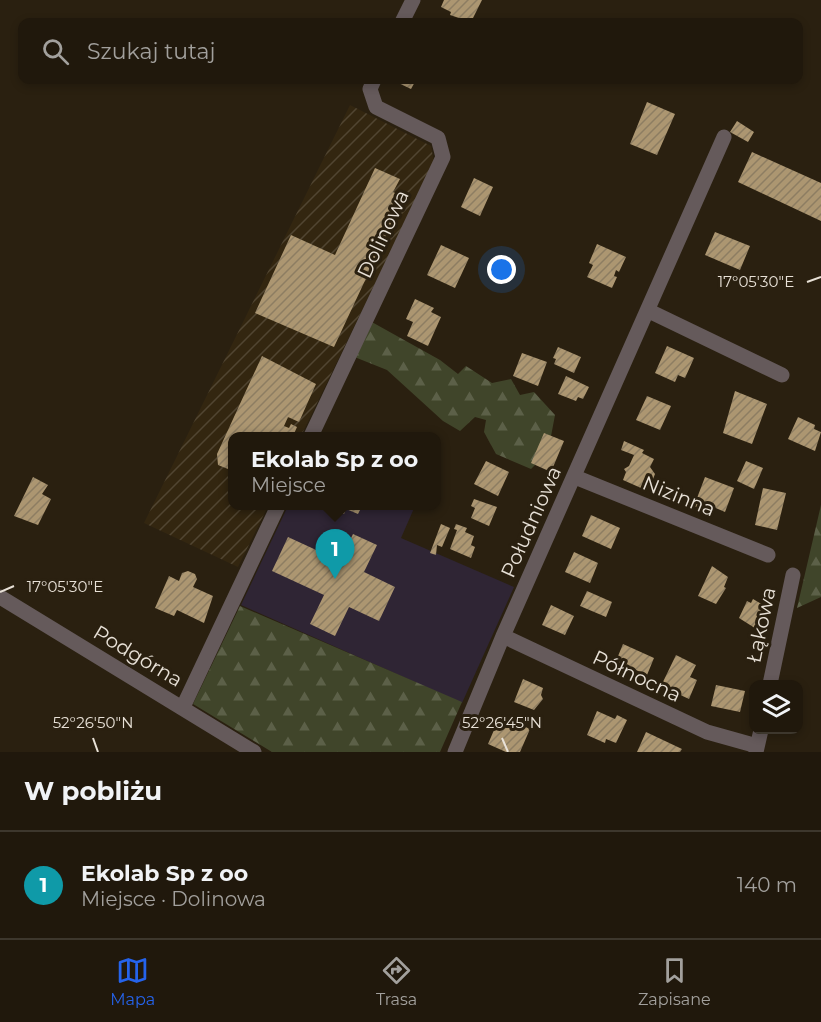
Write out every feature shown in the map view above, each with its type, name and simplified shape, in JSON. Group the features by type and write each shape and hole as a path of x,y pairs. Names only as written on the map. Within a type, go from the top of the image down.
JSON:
{"street":[{"path":"404,18 413,0"},
{"name":"Dolinowa","path":"313,432 443,157 438,138 376,107 369,89 372,84"},
{"name":"Południowa","path":"455,752 503,636 724,138"},
{"path":"649,311 782,375"},
{"name":"Nizinna","path":"575,477 768,555"},
{"path":"183,707 276,510"},
{"name":"Łąkowa","path":"771,680 793,575"},
{"name":"Podgórna","path":"0,597 254,752"},
{"name":"Północna","path":"503,636 707,732 757,749"},
{"path":"757,749 760,734"}],"shaded area":[{"path":"350,105 431,146 434,162 303,432 228,432 228,510 266,510 238,567 144,523"},
{"path":"286,510 413,510 401,538 514,587 462,703 241,605"}],"green space":[{"path":"370,321 440,360 458,374 466,366 492,383 511,379 520,395 534,392 555,415 548,452 531,469 496,454 484,432 486,420 475,417 460,431 443,421 387,370 352,356"},
{"path":"821,505 821,597 797,608"},
{"path":"240,606 462,702 440,752 272,752 193,704"}],"building":[{"path":"444,0 482,0 473,18 459,18 450,15 451,12 441,7"},
{"path":"400,84 414,84 411,89"},
{"path":"647,102 675,114 657,155 630,144"},
{"path":"737,121 754,132 748,142 730,132"},
{"path":"752,152 821,183 821,221 738,182"},
{"path":"375,168 400,179 393,192 404,197 334,347 255,313 291,235 335,255"},
{"path":"474,178 493,187 480,216 461,207"},
{"path":"715,232 750,246 740,270 705,255"},
{"path":"597,244 626,257 619,272 616,270 614,276 617,277 612,288 587,277 593,265 589,263"},
{"path":"441,245 469,258 455,288 427,275"},
{"path":"415,299 434,308 431,312 441,317 428,346 407,336 413,322 406,319"},
{"path":"667,346 694,358 685,378 678,375 675,382 655,373"},
{"path":"558,347 581,357 574,373 554,364 556,359 553,358"},
{"path":"522,353 547,362 538,386 513,376"},
{"path":"262,356 316,384 299,422 288,417 284,426 289,428 291,424 297,427 295,432 228,432 228,469 218,465 217,454"},
{"path":"566,376 589,387 583,399 578,397 576,401 558,394"},
{"path":"735,391 767,404 752,444 723,433"},
{"path":"647,396 671,406 660,430 636,420"},
{"path":"798,417 815,425 814,429 821,432 815,451 788,439"},
{"path":"544,433 564,441 551,472 531,463"},
{"path":"624,441 644,450 642,453 654,459 650,467 655,474 653,479 644,480 641,488 623,480 626,472 624,469 629,466 634,455 621,450"},
{"path":"486,461 509,472 498,496 474,484"},
{"path":"746,461 763,468 754,489 737,481"},
{"path":"33,477 48,485 42,494 51,499 38,525 14,516"},
{"path":"705,477 734,488 725,512 711,506 709,512 694,506"},
{"path":"763,488 786,493 777,530 755,525"},
{"path":"474,499 497,507 489,526 471,518 475,508 471,506"},
{"path":"334,510 346,510 344,514"},
{"path":"348,510 360,510 358,514"},
{"path":"591,515 620,528 611,549 582,536"},
{"path":"441,524 450,528 442,547 437,545 436,555 430,553"},
{"path":"456,524 467,528 465,532 474,536 471,545 475,547 471,558 450,549 457,530 454,529"},
{"path":"353,534 377,545 364,572 395,587 379,621 349,607 335,636 310,624 324,595 272,571 288,537 340,561"},
{"path":"574,552 598,563 590,583 565,572"},
{"path":"712,566 728,577 724,587 726,588 716,604 698,596"},
{"path":"188,571 195,574 197,579 193,587 213,596 204,623 177,610 174,616 155,608 169,576 179,581 182,573"},
{"path":"587,591 612,602 606,617 580,606"},
{"path":"753,599 768,608 758,630 739,618 747,601 751,603"},
{"path":"551,605 574,616 565,635 542,625"},
{"path":"623,644 654,658 647,675 616,661"},
{"path":"676,655 696,665 690,677 697,680 689,699 661,686"},
{"path":"523,679 543,688 541,695 543,699 534,710 514,702"},
{"path":"716,685 745,691 740,712 711,706"},
{"path":"597,711 615,719 617,715 627,720 616,743 606,739 605,743 587,735"},
{"path":"500,716 530,729 520,752 506,752 488,744"},
{"path":"646,732 682,749 680,752 637,752"}],"place":[{"name":"Ekolab Sp z oo","path":"335,579"}]}
